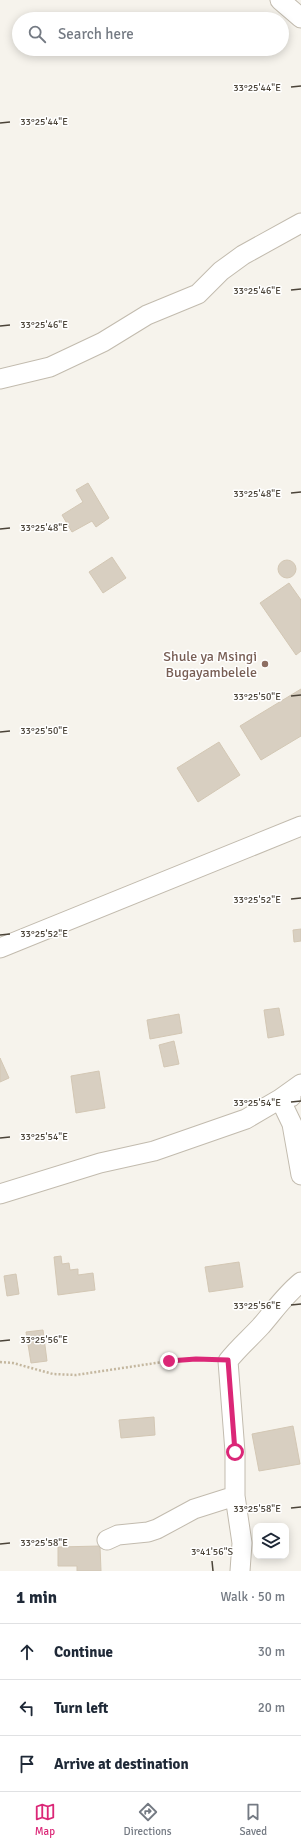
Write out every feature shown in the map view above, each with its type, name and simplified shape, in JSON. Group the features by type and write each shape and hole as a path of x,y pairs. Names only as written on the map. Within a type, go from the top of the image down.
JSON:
{"street":[{"path":"280,0 301,18"},
{"path":"0,379 50,367 103,342 147,315 198,294 221,271 242,255 301,223"},
{"path":"0,948 301,826"},
{"path":"0,1194 100,1163 173,1145 246,1119 280,1099 301,1084"},
{"path":"280,1099 301,1095"},
{"path":"280,1099 292,1124 301,1174"},
{"path":"240,1571 242,1543 235,1496 235,1452 228,1360 288,1293 301,1282"},
{"path":"107,1540 118,1534 148,1532 157,1529 194,1509 235,1496"}],"path":[{"path":"0,1362 13,1363 53,1374 76,1375 196,1359 228,1360"}],"building":[{"path":"88,483 109,518 96,527 92,521 72,532 62,515 83,502 76,490"},
{"path":"112,557 126,578 103,593 89,572"},
{"path":"287,560 293,563 296,569 293,575 287,578 281,575 278,569 281,563"},
{"path":"289,583 301,600 301,651 296,655 260,603"},
{"path":"301,689 301,736 261,760 240,726"},
{"path":"219,742 240,775 198,802 177,768"},
{"path":"301,929 301,941 294,942 293,930"},
{"path":"279,1008 284,1035 268,1038 264,1010"},
{"path":"179,1014 182,1033 150,1039 147,1020"},
{"path":"174,1041 179,1064 164,1067 159,1045"},
{"path":"0,1058 9,1078 0,1082"},
{"path":"99,1071 105,1108 76,1113 71,1076"},
{"path":"61,1256 62,1264 69,1263 70,1270 78,1269 78,1275 93,1273 95,1290 58,1295 54,1257"},
{"path":"239,1262 243,1287 209,1292 205,1267"},
{"path":"16,1274 19,1294 7,1296 4,1276"},
{"path":"43,1330 47,1361 31,1363 26,1332"},
{"path":"154,1417 155,1435 121,1438 119,1420"},
{"path":"293,1426 300,1464 259,1471 252,1434"},
{"path":"100,1546 101,1571 77,1571 77,1566 58,1566 58,1547"}],"place":[{"name":"Shule ya Msingi Bugayambelele","path":"265,664"}],"route":[{"path":"169,1361 196,1359 228,1360 235,1452"}]}
